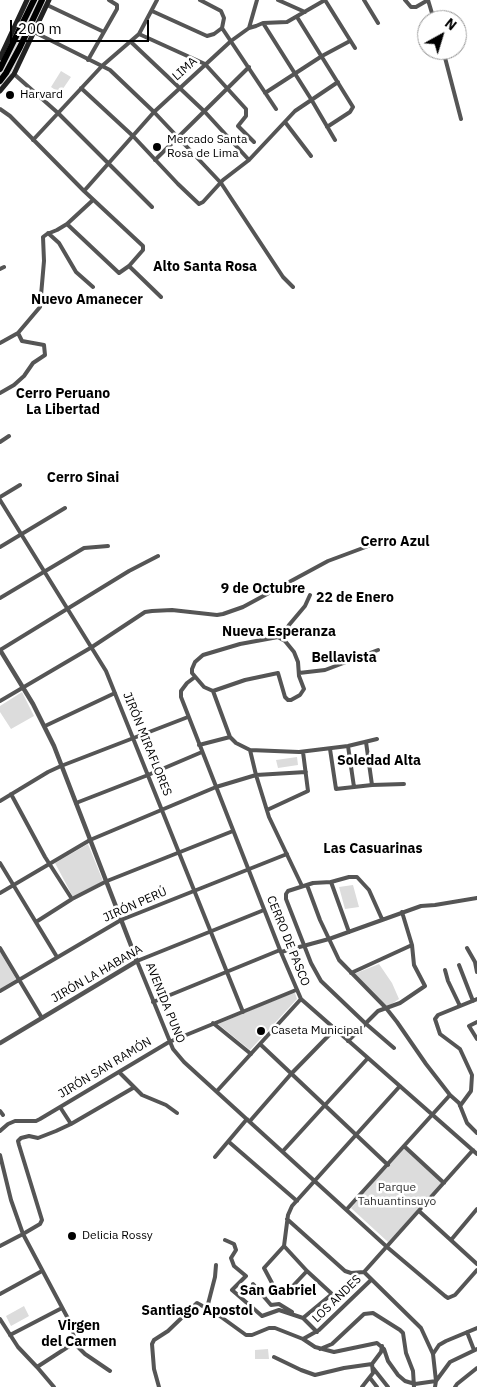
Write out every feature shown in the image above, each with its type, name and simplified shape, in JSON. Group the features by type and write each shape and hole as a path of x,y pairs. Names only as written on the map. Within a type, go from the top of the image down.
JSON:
{"highway":[{"path":"0,81 28,29 34,0"},
{"path":"0,69 46,2"}],"main road":[{"path":"0,58 27,0"},
{"path":"0,91 14,74 28,29"}],"street":[{"path":"88,60 117,9 117,5 109,0"},
{"path":"33,140 102,66 139,34 157,0"},
{"path":"152,11 208,36 222,28 224,18 221,11 200,0"},
{"path":"249,28 257,0"},
{"path":"278,0 305,12"},
{"path":"314,7 316,0"},
{"path":"325,0 354,48"},
{"name":"LIMA","path":"84,191 154,112 231,41 249,28 262,24 287,22 325,0"},
{"path":"364,0 378,23"},
{"path":"405,0 412,7 416,7 428,0"},
{"path":"46,2 104,32"},
{"path":"297,17 353,109 327,127"},
{"path":"262,24 311,99 335,140"},
{"path":"222,28 276,109"},
{"path":"28,29 110,70 154,112 221,183 283,277 293,287"},
{"path":"139,34 205,64 246,108 246,116 238,126 254,142"},
{"path":"266,93 350,40"},
{"path":"131,42 205,112 249,160"},
{"path":"446,60 461,119"},
{"path":"155,160 249,67"},
{"path":"14,74 58,113 152,207"},
{"path":"81,88 133,136 178,184 200,204 221,183 249,160 295,111 338,82"},
{"path":"0,109 10,116 93,200 144,248 129,266 120,273 67,224"},
{"path":"285,122 311,156"},
{"path":"0,343 18,333 40,307 44,237 48,233 67,224 93,200"},
{"path":"48,233 59,243 76,272 93,287"},
{"path":"129,266 161,297"},
{"path":"0,393 14,385 24,376 33,363 45,355 44,345 22,341 18,333"},
{"path":"0,442 9,436"},
{"path":"0,499 20,484"},
{"name":"JIRÓN MIRAFLORES","path":"0,499 106,671 243,1012"},
{"path":"0,547 65,508"},
{"path":"0,701 92,647 145,612 172,610 217,615 234,610 304,576 328,562 371,545"},
{"path":"0,598 84,548 108,546"},
{"path":"0,650 129,571 158,556"},
{"path":"282,638 289,625 305,606 310,595"},
{"path":"213,691 245,680 278,673 285,696 290,700 298,696 304,689 296,656 282,638 276,637 240,644 203,655 195,662 192,672 204,686 213,691 230,737 236,743 250,750 303,752 348,746 377,739"},
{"name":"AVENIDA PUNO","path":"0,650 45,726 153,1002 169,1042 176,1054 387,1246 445,1296 452,1297 475,1276"},
{"path":"299,672 325,670 378,650"},
{"name":"CERRO DE PASCO","path":"195,677 181,691 181,698 301,1000 477,1154"},
{"path":"45,726 115,693"},
{"path":"0,801 61,766 188,717"},
{"path":"199,745 230,737"},
{"path":"366,742 372,785"},
{"path":"348,746 354,787"},
{"path":"330,749 336,789 404,784"},
{"path":"250,750 267,810 302,886"},
{"path":"76,803 202,752"},
{"path":"267,810 308,791 303,752"},
{"path":"0,893 90,840 231,782 256,775 306,772"},
{"path":"11,794 72,899"},
{"path":"36,922 72,899 107,882 233,830"},
{"name":"JIRÓN PERÚ","path":"0,991 121,920 287,854"},
{"path":"0,863 57,956"},
{"path":"382,919 369,890 357,877 349,876 331,882 302,886 288,891 286,894 286,899 304,946 321,981 394,1048"},
{"path":"331,882 348,932"},
{"path":"307,885 339,960 386,1008 426,1064 450,1095 459,1103 467,1123 477,1133"},
{"path":"153,1002 280,951 304,946 348,932 421,906 477,898"},
{"name":"JIRÓN LA HABANA","path":"0,1043 137,961 264,910"},
{"path":"348,1041 378,1011 400,1004 425,986 414,965 412,945 402,912"},
{"path":"351,973 412,945"},
{"path":"0,948 42,1018"},
{"path":"467,948 475,962 477,972"},
{"path":"459,965 475,1000 438,1015 435,1021 440,1034 460,1049 472,1075 471,1091 460,1106"},
{"path":"445,970 448,982 460,1006"},
{"name":"JIRÓN SAN RAMÓN","path":"0,1131 8,1124 20,1120 36,1121 169,1042 296,990"},
{"path":"217,1091 301,1000"},
{"path":"477,1022 469,1026 477,1039"},
{"path":"213,1023 251,1054"},
{"path":"216,1157 334,1029"},
{"path":"260,1044 388,1165"},
{"path":"283,1151 368,1058"},
{"path":"118,1072 142,1095 166,1105 177,1113"},
{"path":"272,1283 264,1268 284,1246 289,1211 400,1086"},
{"path":"0,1246 40,1224 42,1220 18,1141 29,1136 42,1137 71,1124 134,1088"},
{"path":"347,1209 450,1095"},
{"path":"60,1107 71,1124"},
{"path":"0,1111 3,1116"},
{"path":"229,1142 297,1201"},
{"path":"404,1146 444,1183"},
{"path":"287,1220 345,1270 351,1273 364,1272 473,1150"},
{"path":"0,1155 11,1200 23,1234 73,1328 74,1343 85,1354 110,1371"},
{"path":"451,1240 477,1209"},
{"path":"419,1211 477,1264"},
{"path":"225,1240 234,1244 236,1250 231,1258 234,1266 246,1276 232,1290 259,1314 264,1316 279,1310 301,1317"},
{"path":"284,1246 332,1294 301,1317"},
{"path":"207,1308 215,1277 216,1264"},
{"path":"475,1276 477,1270"},
{"path":"0,1294 42,1271"},
{"path":"290,1289 307,1271"},
{"path":"364,1272 421,1328 433,1354 435,1387"},
{"name":"LOS ANDES","path":"303,1339 317,1332 371,1280"},
{"path":"252,1284 271,1305 284,1306 301,1317 317,1332"},
{"path":"158,1387 152,1344 154,1340 168,1331 195,1304 207,1308 246,1335 275,1328 303,1339 320,1349 334,1352 377,1343 382,1346 391,1367 405,1381 415,1385 436,1381 450,1362 476,1349 467,1332"},
{"path":"10,1335 62,1308"},
{"path":"320,1349 332,1344 364,1314 373,1313 403,1333 406,1353 414,1371 415,1385"},
{"path":"0,1318 23,1352 54,1387"},
{"path":"433,1354 439,1345 477,1328"},
{"path":"37,1367 74,1343"},
{"path":"362,1386 373,1373 373,1365 381,1352 382,1346"},
{"path":"274,1357 315,1375 344,1368 373,1365"},
{"path":"373,1365 388,1387"},
{"path":"455,1387 477,1368"},
{"path":"370,1378 377,1387"}],"green space":[{"path":"61,71 71,77 60,93 51,87"},
{"path":"22,692 34,716 11,729 0,712 0,706"},
{"path":"297,757 298,765 278,768 276,760"},
{"path":"88,844 103,881 73,897 55,863"},
{"path":"353,885 359,907 345,909 339,887"},
{"path":"0,952 16,979 0,989"},
{"path":"379,964 392,983 399,999 387,1007 354,974"},
{"path":"295,993 297,999 250,1050 218,1024"},
{"name":"Parque Tahuantinsuyo","path":"404,1148 442,1183 388,1242 351,1208"},
{"path":"24,1306 29,1316 11,1326 6,1316"},
{"path":"268,1349 269,1359 255,1359 255,1350"}],"place":[{"name":"Harvard","path":"10,95"},
{"name":"Mercado Santa Rosa de Lima","path":"157,147"},
{"name":"Caseta Municipal","path":"261,1031"},
{"name":"Delicia Rossy","path":"72,1236"}],"district":[{"name":"Alto Santa Rosa","path":"205,267"},
{"name":"Nuevo Amanecer","path":"87,300"},
{"name":"Cerro Peruano La Libertad","path":"63,402"},
{"name":"Cerro Sinai","path":"83,478"},
{"name":"Cerro Azul","path":"395,542"},
{"name":"9 de Octubre","path":"263,589"},
{"name":"22 de Enero","path":"355,598"},
{"name":"Nueva Esperanza","path":"279,632"},
{"name":"Bellavista","path":"344,658"},
{"name":"Soledad Alta","path":"379,761"},
{"name":"Las Casuarinas","path":"373,849"},
{"name":"San Gabriel","path":"278,1291"},
{"name":"Santiago Apostol","path":"197,1311"},
{"name":"Virgen del Carmen","path":"79,1334"}]}
